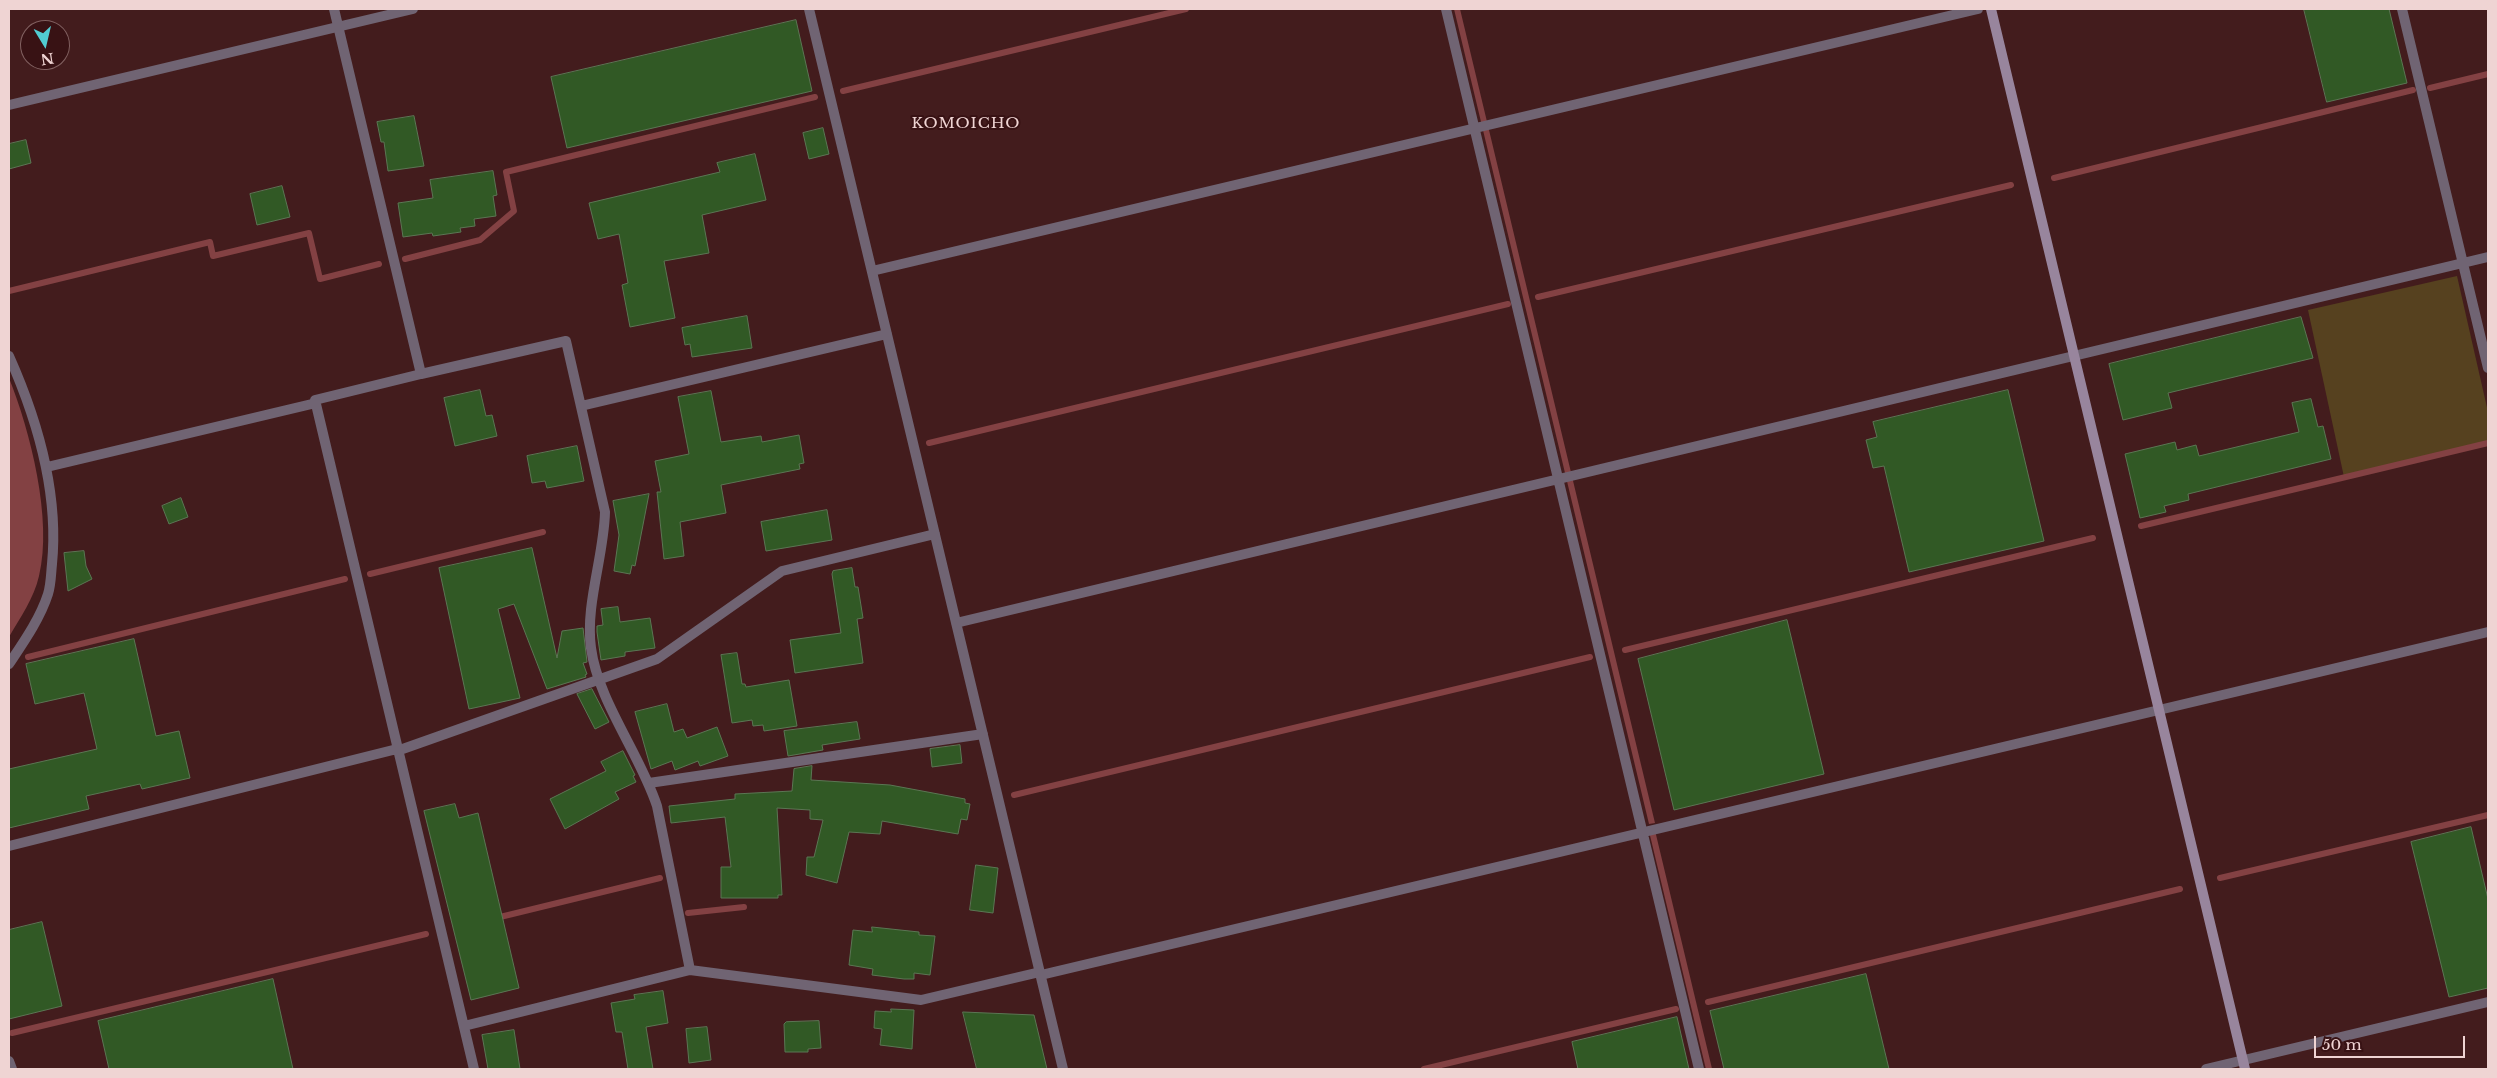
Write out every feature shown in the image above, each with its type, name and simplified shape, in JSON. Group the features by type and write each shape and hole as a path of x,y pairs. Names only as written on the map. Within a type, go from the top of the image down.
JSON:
{"street":[{"path":"334,9 421,374"},
{"path":"9,106 413,9"},
{"path":"809,9 1063,1069"},
{"path":"1446,9 1481,125 1642,832 1699,1069"},
{"path":"872,272 1481,125 1978,9"},
{"path":"1991,9 2244,1065"},
{"path":"2402,9 2488,368"},
{"path":"956,623 2488,257"},
{"path":"581,406 887,334"},
{"path":"47,467 316,403 316,400 421,374 566,341 605,512 604,533 590,626 591,648 598,680 649,783 657,806 690,970"},
{"path":"9,356 30,406 47,467 54,544 48,594 29,634 9,664"},
{"path":"316,403 474,1069"},
{"path":"9,846 397,750 657,659 782,571 935,534"},
{"path":"464,1026 690,970 921,1000 2488,632"},
{"path":"649,783 983,734"},
{"path":"2206,1069 2244,1065 2488,1002"},
{"path":"9,1061 12,1069"}],"shaded area":[{"path":"1454,9 1460,9 1655,823 1649,824"},
{"path":"2457,276 2488,412 2488,443 2344,477 2308,310"},
{"path":"9,378 25,423 37,476 41,502 43,554 34,592 9,637"}],"building":[{"path":"2304,9 2389,9 2407,83 2327,102"},
{"path":"796,20 812,91 567,148 551,77"},
{"path":"414,116 424,166 388,171 384,142 381,142 377,122"},
{"path":"823,128 829,154 809,159 803,133"},
{"path":"26,140 31,163 9,169 9,144"},
{"path":"755,154 766,200 702,215 709,253 664,261 675,318 630,327 622,285 628,283 619,234 598,239 589,203 720,172 717,163"},
{"path":"493,171 497,195 493,196 496,216 474,219 475,226 460,228 461,232 433,236 432,233 403,237 398,203 433,198 430,180"},
{"path":"282,186 290,217 257,225 250,194"},
{"path":"747,316 752,348 692,357 690,344 685,345 682,328"},
{"path":"2301,317 2313,358 2168,393 2172,408 2123,420 2109,364"},
{"path":"480,390 486,416 492,415 497,436 455,446 444,398"},
{"path":"2008,390 2044,541 1909,572 1884,466 1873,468 1866,440 1877,437 1873,422"},
{"path":"711,391 721,442 761,436 762,442 799,435 804,463 799,464 800,469 721,485 726,513 680,522 684,556 664,559 657,492 661,492 655,461 689,454 678,397"},
{"path":"2311,399 2318,427 2323,426 2331,459 2188,494 2189,500 2164,506 2166,512 2140,518 2125,454 2175,442 2177,450 2196,445 2199,456 2299,432 2292,403"},
{"path":"577,446 584,481 547,488 545,481 532,483 527,456"},
{"path":"649,494 635,566 632,565 630,574 614,571 619,535 613,501"},
{"path":"181,498 188,517 169,524 162,506"},
{"path":"827,510 832,540 766,551 761,522"},
{"path":"532,548 557,658 562,631 583,628 587,662 583,663 587,674 585,675 586,677 547,689 514,604 498,609 520,698 469,709 439,568"},
{"path":"84,551 86,566 92,579 68,591 64,553"},
{"path":"852,568 855,587 858,587 863,618 857,619 863,663 795,673 790,640 841,633 832,574 833,571"},
{"path":"618,607 620,622 650,618 655,648 625,652 625,656 601,660 597,626 603,625 601,609"},
{"path":"1787,620 1824,774 1674,810 1638,659"},
{"path":"134,639 156,736 179,731 190,778 142,789 140,784 86,796 89,809 9,828 9,769 97,749 84,693 35,704 26,664"},
{"path":"737,653 742,684 745,684 746,687 789,680 797,726 764,731 763,725 753,726 752,720 732,723 721,655"},
{"path":"592,689 609,722 595,729 577,694"},
{"path":"667,704 674,732 683,729 687,738 717,727 728,756 700,766 698,761 675,770 672,761 651,769 635,712"},
{"path":"857,722 860,739 822,745 823,750 788,756 784,731"},
{"path":"960,745 962,763 932,767 930,749"},
{"path":"623,751 635,775 633,776 636,782 615,792 619,799 565,829 550,799 606,771 601,762"},
{"path":"812,766 811,780 890,785 965,799 965,803 970,804 967,820 961,819 958,834 882,821 880,834 849,832 837,883 806,875 807,857 814,857 823,820 810,819 810,810 777,808 782,895 778,895 778,898 721,898 721,867 731,867 725,817 671,823 669,806 735,799 735,794 792,791 794,769"},
{"path":"455,804 459,818 478,813 519,988 471,1000 424,811"},
{"path":"2471,827 2488,899 2488,988 2449,997 2411,842"},
{"path":"976,865 998,868 993,913 970,910"},
{"path":"42,922 62,1006 9,1019 9,930"},
{"path":"872,927 919,932 919,935 935,936 930,975 914,973 914,979 904,979 872,975 873,969 849,965 853,930 872,932"},
{"path":"1866,974 1889,1069 1724,1069 1710,1011"},
{"path":"273,979 293,1069 109,1069 98,1021"},
{"path":"663,991 668,1023 646,1027 653,1069 628,1069 622,1032 616,1032 611,1003 635,999 634,995"},
{"path":"891,1009 914,1010 912,1049 880,1045 882,1029 874,1028 875,1011 891,1012"},
{"path":"963,1012 1034,1015 1047,1069 977,1069"},
{"path":"1677,1017 1689,1069 1578,1069 1572,1042"},
{"path":"819,1021 821,1048 808,1049 808,1052 785,1052 784,1024 786,1022"},
{"path":"707,1027 711,1060 689,1063 686,1029"},
{"path":"514,1030 520,1069 488,1069 482,1035"}],"waterway":[{"path":"843,91 1186,9"},
{"path":"2430,88 2488,74"},
{"path":"2054,178 2413,90"},
{"path":"405,259 480,240 514,211 506,172 815,97"},
{"path":"1538,297 2011,185"},
{"path":"9,291 210,242 213,256 309,233 320,279 379,264"},
{"path":"929,443 1508,304"},
{"path":"2141,526 2488,443"},
{"path":"370,574 543,532"},
{"path":"1625,650 2093,538"},
{"path":"28,657 345,579"},
{"path":"1014,795 1590,657"},
{"path":"2220,878 2488,815"},
{"path":"1653,835 1709,1069"},
{"path":"496,918 660,878"},
{"path":"1708,1002 2180,889"},
{"path":"688,913 744,907"},
{"path":"12,1033 426,934"},
{"path":"1424,1069 1676,1009"}],"district":[{"name":"KOMOICHO","path":"966,124"}]}
